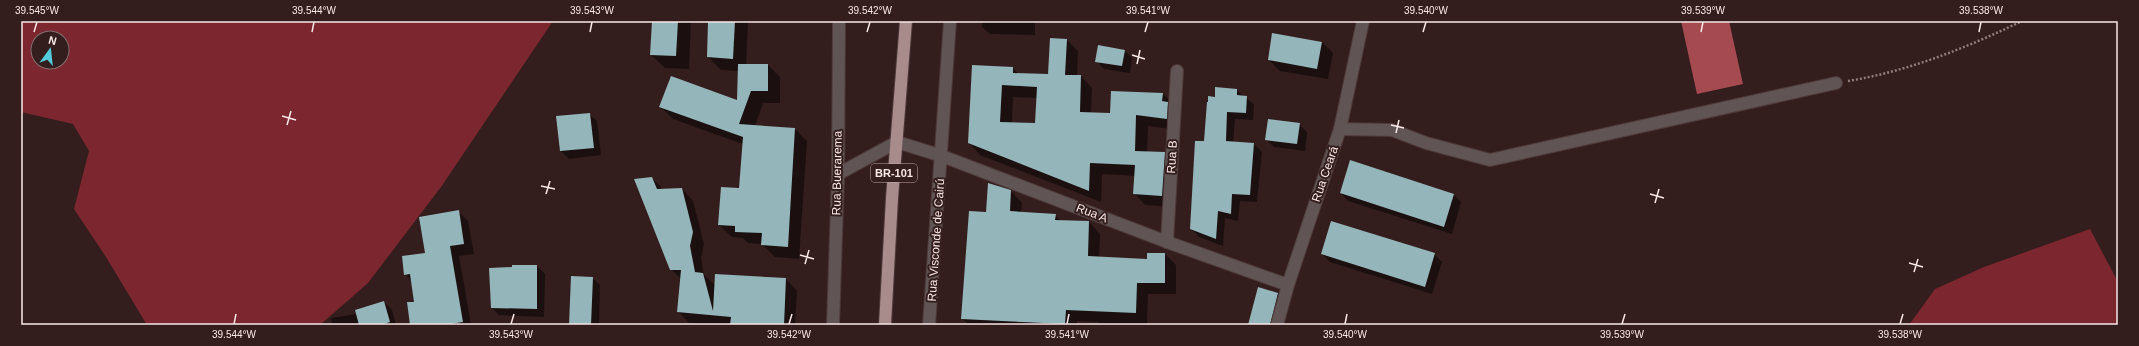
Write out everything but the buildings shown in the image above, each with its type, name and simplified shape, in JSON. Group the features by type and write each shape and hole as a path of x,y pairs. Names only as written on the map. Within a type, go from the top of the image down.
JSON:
{"highway":[{"name":"BR-101","path":"885,325 906,21"}],"street":[{"name":"Rua Buerarema","path":"833,325 838,174 839,21"},
{"name":"Rua Visconde de Cairú","path":"930,325 950,21"},
{"name":"Rua Ceará","path":"1277,325 1288,285 1340,129 1363,21"},
{"name":"Rua B","path":"1167,242 1177,71"},
{"path":"1340,129 1392,130 1426,143 1490,160 1836,83"},
{"path":"838,174 897,142"},
{"name":"Rua A","path":"897,142 942,156 1167,242 1288,285"}],"path":[{"path":"1836,83 1872,77 1921,63 1963,48 2022,21"}],"shaded area":[{"path":"21,21 553,21 441,187 368,283 320,325 147,325 106,257 74,209 89,151 73,124 21,112"},
{"path":"1681,21 1729,21 1743,84 1697,94"},
{"path":"2090,229 2118,282 2118,325 1909,325 1935,289 1984,267"}]}
